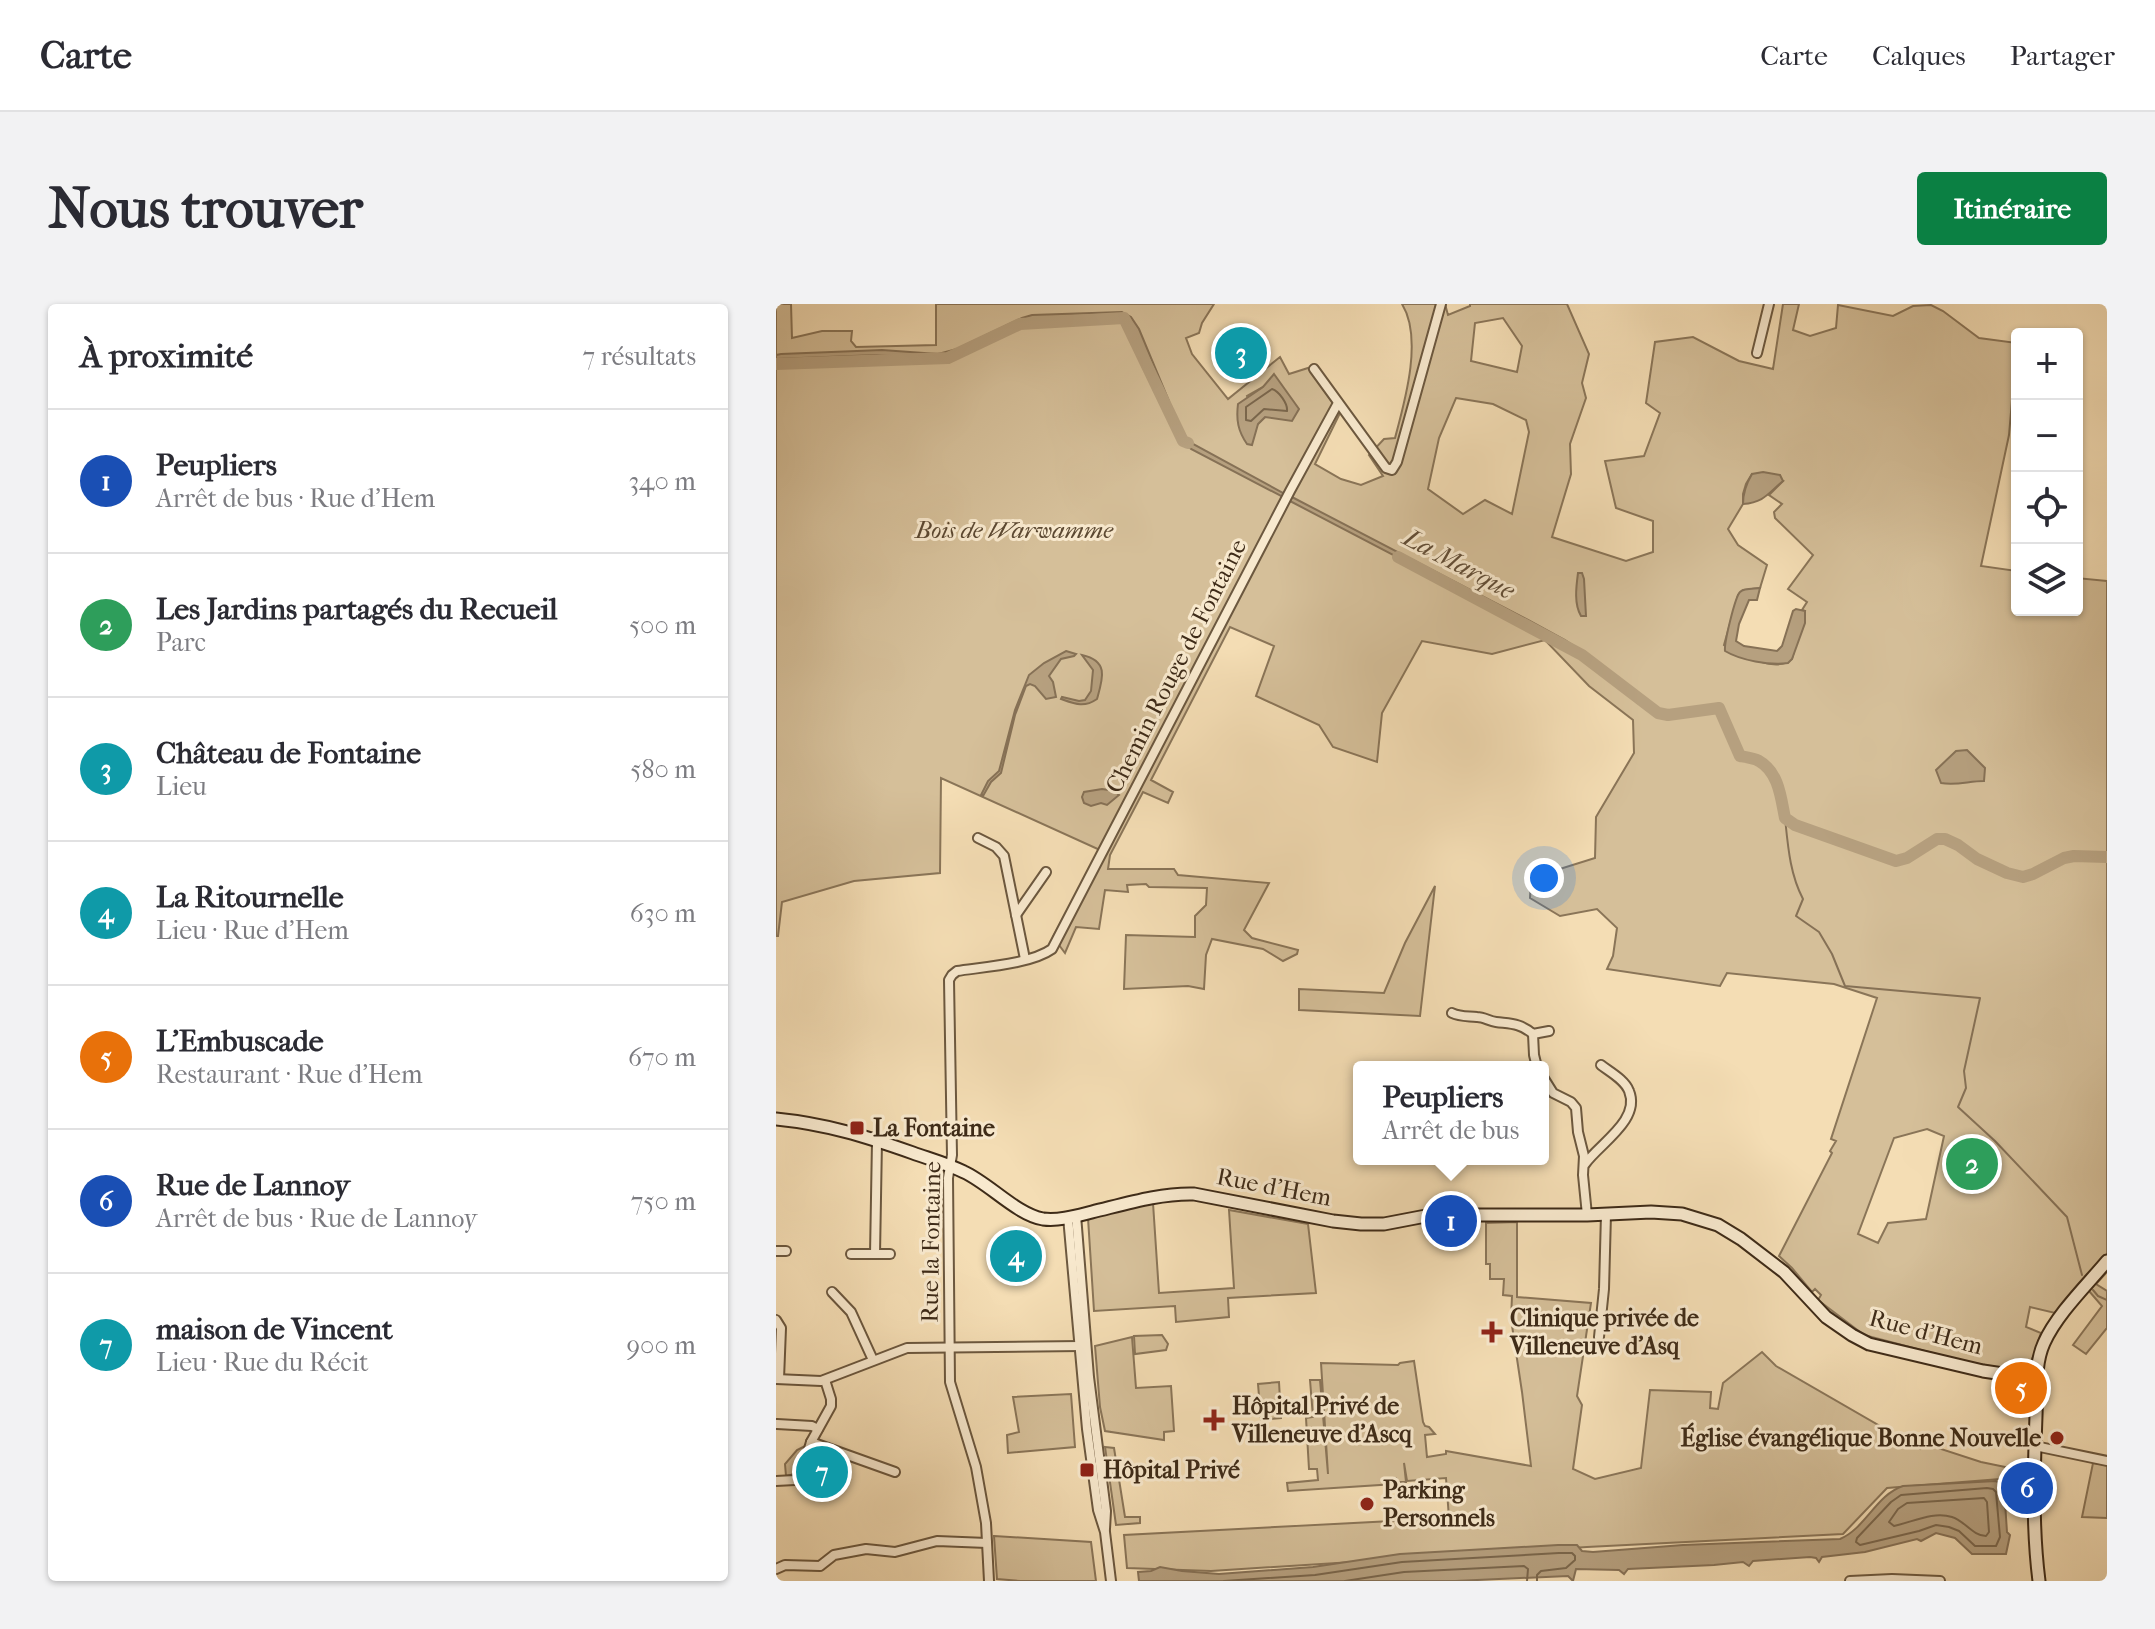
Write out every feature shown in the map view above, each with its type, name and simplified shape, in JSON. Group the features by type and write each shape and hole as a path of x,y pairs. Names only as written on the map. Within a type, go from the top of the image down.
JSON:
{"street":[{"path":"1314,369 1386,468 1390,471 1394,469 1441,304"},
{"path":"1757,353 1769,304"},
{"name":"Chemin Rouge de Fontaine","path":"1052,949 1338,403"},
{"path":"978,838 996,847 1004,856 1025,959"},
{"path":"1016,915 1046,872"},
{"name":"Rue la Fontaine","path":"989,1581 984,1509 976,1467 950,1387 950,977 957,971 1025,959 1052,949"},
{"path":"1452,1013 1523,1026 1533,1034 1536,1061"},
{"path":"1533,1034 1549,1031"},
{"path":"1584,1164 1619,1129 1630,1103 1628,1089 1601,1065"},
{"path":"1549,1087 1553,1093 1574,1105 1578,1118 1584,1153 1587,1215"},
{"name":"Rue d'Hem","path":"776,1119 825,1125 950,1166 977,1179 1031,1215 1049,1219 1181,1194 1361,1224 1384,1224 1441,1214 1672,1213 1710,1222 1732,1233 1776,1265 1826,1317 1864,1342 1983,1371 2037,1379"},
{"path":"875,1254 877,1141"},
{"path":"1599,1337 1606,1214"},
{"path":"1072,1216 1082,1346 1106,1511 1105,1532 1111,1581"},
{"path":"851,1254 890,1254"},
{"path":"2039,1581 2033,1520 2040,1354 2057,1322 2107,1261"},
{"path":"832,1292 854,1317 873,1360"},
{"path":"776,1320 781,1328 778,1379 825,1380 904,1348 1082,1346"},
{"path":"776,1481 801,1476 811,1442 831,1406 825,1380"},
{"path":"777,1424 818,1429"},
{"path":"811,1442 895,1472"},
{"path":"2035,1446 2107,1461"},
{"path":"776,1569 785,1565 820,1566 834,1555 870,1549 895,1552 937,1541 987,1543"},
{"path":"1850,1581 1940,1581"}],"green space":[{"name":"Bois de Warwamme","path":"776,304 791,304 792,338 822,331 852,331 851,341 856,347 936,345 936,304 1214,304 1199,333 1186,338 1192,354 1228,399 1280,357 1289,374 1308,368 1340,413 1315,464 1341,479 1361,485 1383,476 1369,455 1384,439 1395,438 1403,406 1412,352 1408,318 1402,304 1445,304 1448,315 1470,304 1567,304 1589,354 1582,383 1586,398 1570,444 1571,474 1552,537 1626,561 1653,552 1653,521 1616,508 1605,461 1644,456 1660,413 1646,403 1655,342 1693,337 1739,361 1773,369 1783,304 1799,304 1793,330 1810,336 1836,328 1838,305 1893,316 1913,306 1931,305 1979,338 2011,342 2009,435 1981,566 2011,570 2011,616 2083,616 2083,579 2107,581 2107,1272 2096,1284 2107,1291 2107,1328 2086,1354 2073,1345 2102,1306 2089,1291 2076,1289 2055,1313 2030,1307 2026,1327 2041,1333 2034,1356 2023,1369 2017,1371 1963,1361 1864,1335 1818,1300 1821,1295 1815,1289 1812,1292 1779,1256 1832,1153 1830,1151 1836,1141 1831,1139 1877,998 1834,984 1727,973 1720,986 1607,969 1613,956 1617,928 1597,909 1560,916 1530,898 1531,878 1595,858 1596,817 1634,753 1633,720 1589,686 1545,640 1492,654 1422,641 1382,713 1377,762 1333,747 1319,725 1256,696 1274,646 1230,627 1151,780 1173,792 1168,803 1143,792 1110,855 1108,869 1174,869 1178,875 1269,883 1244,930 1252,938 1298,950 1297,954 1283,961 1263,949 1212,939 1206,955 1204,989 1188,986 1124,989 1126,935 1195,937 1195,916 1206,905 1207,888 1149,887 1146,884 1127,885 1128,892 1105,890 1099,929 1076,927 1065,953 1053,937 1100,850 941,778 940,873 854,881 782,902 778,936","holes":["1503,318 1522,346 1517,372 1471,361 1475,323","1263,387 1265,417 1258,424 1247,396","1456,398 1493,404 1526,420 1529,432 1512,514 1485,500 1463,514 1428,489 1439,438","1752,474 1783,481 1769,495 1782,504 1774,512 1775,518 1813,555 1788,589 1807,602 1802,610 1805,611 1792,659 1785,663 1767,664 1724,645 1738,595 1743,590 1760,588 1767,565 1738,545 1728,529 1743,504 1746,484","1927,1129 1944,1136 1926,1219 1888,1223 1878,1243 1858,1234 1894,1138"]},
{"path":"1435,886 1420,1016 1299,1010 1299,989 1384,993 1405,943"},
{"path":"1153,1203 1159,1293 1234,1288 1229,1210 1308,1224 1316,1293 1228,1298 1229,1317 1176,1322 1175,1306 1094,1311 1088,1218"},
{"path":"1517,1222 1517,1297 1591,1303 1577,1396 1582,1405 1573,1469 1595,1479 1641,1468 1650,1390 1711,1392 1710,1408 1718,1409 1723,1383 1762,1352 1776,1366 1920,1449 1926,1444 1981,1462 2015,1469 2013,1478 1887,1488 1843,1534 1211,1571 1127,1568 1124,1535 1449,1518 1446,1478 1407,1481 1404,1463 1406,1482 1398,1482 1396,1478 1385,1478 1394,1479 1395,1484 1288,1491 1287,1483 1318,1480 1317,1469 1309,1469 1306,1418 1313,1417 1310,1380 1320,1380 1328,1474 1321,1363 1398,1365 1414,1361 1423,1422 1435,1434 1425,1435 1427,1457 1446,1454 1446,1451 1531,1466 1511,1319 1512,1296 1503,1295 1504,1279 1490,1279 1490,1264 1486,1264 1486,1223"},
{"path":"1162,1335 1168,1344 1166,1350 1135,1354 1134,1336"},
{"path":"1132,1337 1136,1388 1171,1386 1174,1431 1164,1432 1164,1440 1105,1431 1095,1346"},
{"path":"1279,1382 1281,1418 1261,1420 1258,1384"},
{"path":"1071,1394 1075,1447 1008,1453 1007,1435 1019,1432 1013,1397"},
{"path":"805,1446 798,1469 786,1476 785,1464"},
{"path":"1105,1447 1114,1448 1125,1517 1140,1517 1140,1523 1116,1525"},
{"path":"2093,1463 2107,1465 2107,1518 2082,1517"},
{"path":"994,1536 1091,1542 1096,1581 997,1579"}],"water":[{"path":"1122,312 1131,317 1139,329 1169,401 1175,429 1193,444 1285,494 1283,497 1191,449 1174,431 1133,330 1120,316 1025,322 952,355 776,359 776,355 781,354 882,350 938,354 957,349 1032,315"},
{"path":"1274,374 1299,409 1292,421 1265,417 1258,424 1252,445 1247,444 1238,425 1238,404 1263,387"},
{"path":"1752,474 1780,475 1783,481 1761,499 1743,504 1745,488"},
{"path":"1290,496 1565,640 1586,654 1584,658 1554,639 1288,500"},
{"path":"1578,573 1582,573 1584,579 1586,616 1581,616 1577,606"},
{"path":"1760,588 1757,600 1749,600 1736,641 1744,646 1777,651 1782,646 1793,611 1805,611 1805,623 1788,663 1755,662 1725,651 1730,620 1740,592"},
{"path":"1066,651 1076,654 1061,659 1049,676 1056,697 1046,699 1035,686 1026,686 1015,715 1001,773 981,795 988,781 999,771 1015,710 1029,675"},
{"path":"1082,655 1097,661 1102,671 1097,699 1088,704 1061,699 1085,700 1091,691 1093,670"},
{"path":"1967,750 1985,768 1984,781 1941,783 1936,770 1956,751"},
{"path":"1102,789 1115,791 1119,795 1107,805 1084,803 1084,792"},
{"path":"1996,1481 2004,1487 2007,1532 2010,1535 2006,1554 1972,1554 1955,1538 1936,1533 1921,1541 1917,1539 1865,1552 1822,1557 1819,1562 1810,1557 1753,1561 1749,1566 1743,1562 1628,1569 1624,1574 1619,1570 1576,1569 1573,1581 1568,1576 1455,1581 1139,1581 1138,1572 1160,1567 1219,1574 1313,1567 1400,1554 1558,1545 1577,1545 1582,1551 1593,1552 1840,1539 1857,1527 1885,1497 1903,1486"}],"waterway":[{"name":"La Marque","path":"776,364 948,358 1020,324 1124,318 1183,441 1188,443"},
{"name":"La Marque","path":"1398,557 1582,655 1658,713 1668,715 1719,708 1740,756 1757,760 1771,772 1778,786 1785,818 1795,825 1896,861 1907,858 1937,839 1945,839 1977,859 2023,877 2064,858 2107,857"},
{"path":"1785,818 1792,870 1803,899 1796,916 1819,932 1845,986 1980,998 1964,1071 1966,1088 1958,1107 2067,1217 2082,1275"},
{"path":"2093,1290 2107,1300"}],"place":[{"name":"Château de Fontaine","path":"1241,353"},
{"name":"La Fontaine","path":"857,1128"},
{"name":"Les Jardins partagés du Recueil","path":"1972,1164"},
{"name":"Peupliers","path":"1451,1221"},
{"name":"La Ritournelle","path":"1016,1256"},
{"name":"Clinique privée de Villeneuve d'Asq","path":"1492,1332"},
{"name":"L'Embuscade","path":"2021,1388"},
{"name":"Hôpital Privé de Villeneuve d'Ascq","path":"1214,1420"},
{"name":"Église évangélique Bonne Nouvelle","path":"2057,1438"},
{"name":"Hôpital Privé","path":"1087,1470"},
{"name":"maison de Vincent","path":"822,1472"},
{"name":"Rue de Lannoy","path":"2027,1488"},
{"name":"Parking Personnels","path":"1367,1504"}]}
